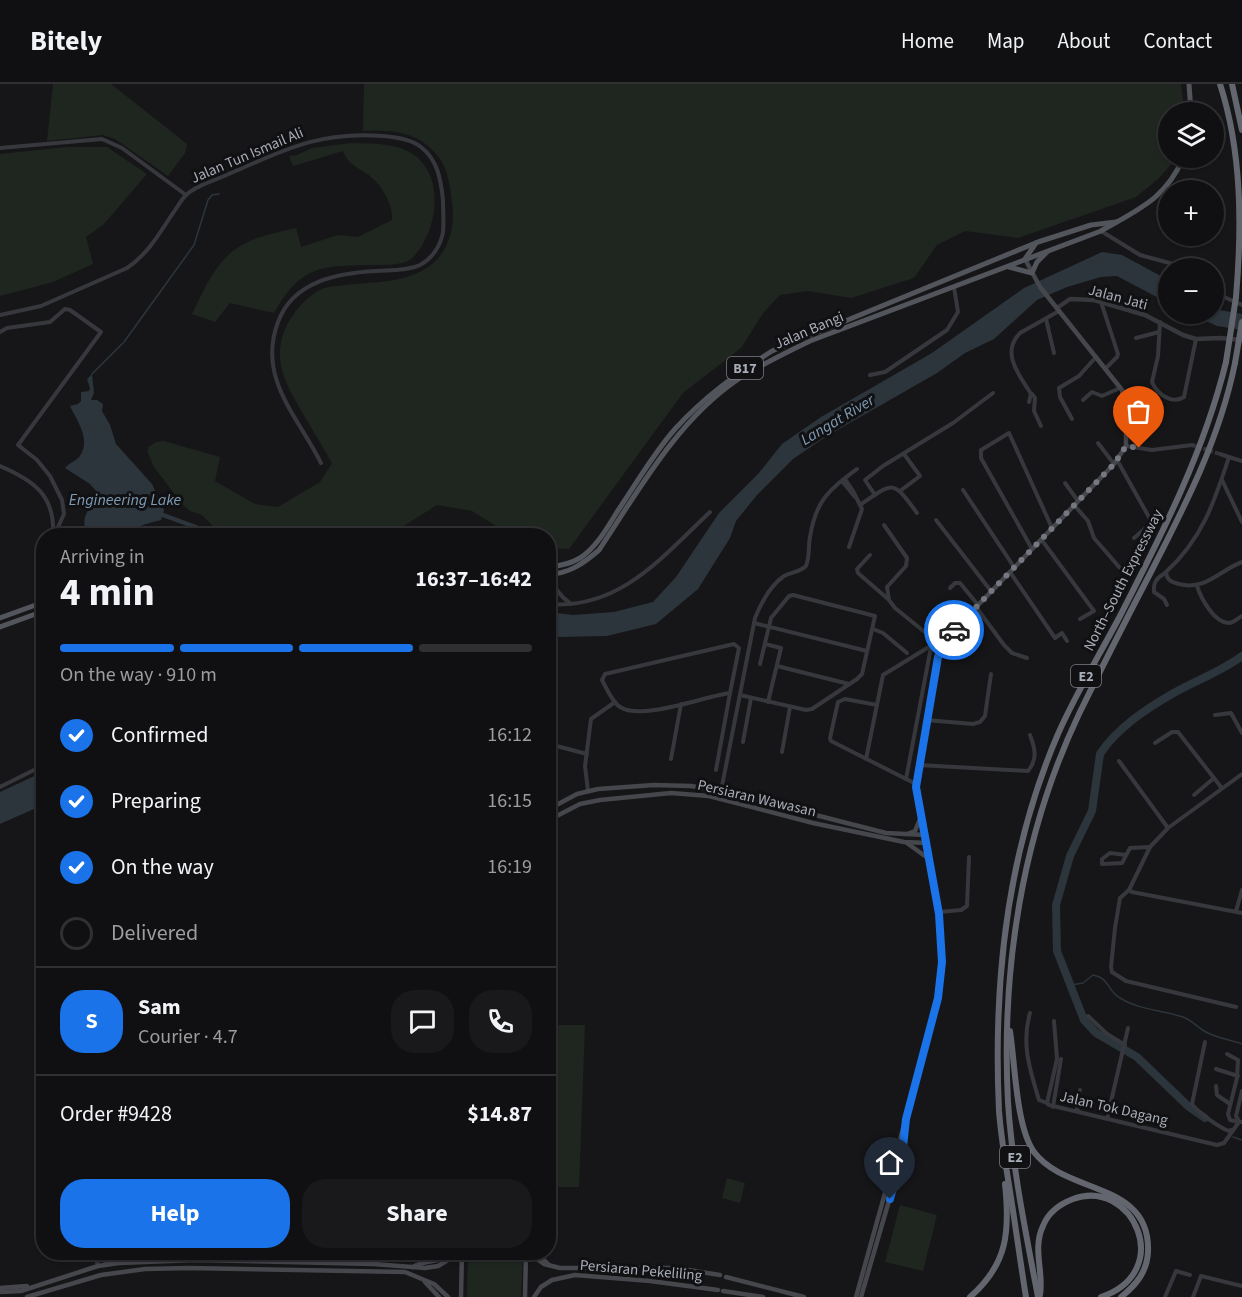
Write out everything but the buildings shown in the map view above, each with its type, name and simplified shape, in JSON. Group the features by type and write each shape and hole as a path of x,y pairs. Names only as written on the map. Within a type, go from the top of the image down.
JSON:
{"highway":[{"name":"North–South Expressway","path":"1026,1297 999,1112 998,1007 1013,883 1031,809 1062,726 1086,676 1119,618 1187,478 1205,435 1226,362 1240,260 1240,197 1228,115 1220,84"},
{"path":"1232,84 1242,130"},
{"name":"North–South Expressway","path":"1038,1297 1012,1137 1007,1071 1011,961 1022,890 1044,799 1080,713 1188,500 1217,431 1229,390 1242,322"},
{"path":"1008,1016 1022,1123 1034,1152 1047,1165 1061,1174 1120,1198 1132,1208 1146,1231 1148,1250 1145,1270 1138,1282 1121,1297"},
{"path":"970,1297 992,1272 1005,1245 1008,1215 999,1112"},
{"path":"1038,1297 1040,1281 1038,1245 1042,1227 1052,1212 1062,1204 1086,1196 1101,1198 1117,1204 1134,1223 1141,1243 1138,1267 1131,1277 1115,1292 1101,1297"}],"main road":[{"path":"1189,84 1190,102"},
{"name":"Jalan Bangi","path":"556,573 569,570 599,550 659,459 680,432 707,405 737,381 777,357 810,342 1101,231 1131,216 1160,194 1178,168"},
{"name":"Jalan Bangi","path":"556,566 568,564 581,557 594,545 674,430 701,401 731,376 795,340 1038,242 1091,225 1118,222"},
{"path":"1025,259 1038,242"},
{"path":"1033,275 1037,262 1051,249"},
{"path":"856,1297 938,998 942,962 939,912 916,784 939,644 1115,462 1126,446 1125,404 1120,388 1051,302 1025,259 1009,254"},
{"path":"1007,267 1033,275"},
{"path":"0,618 36,605"},
{"path":"0,627 36,614"},
{"name":"Persiaran Wawasan","path":"556,805 577,794 606,788 654,785 692,786 722,791 886,833 925,835"},
{"path":"580,804 588,791 600,800"},
{"path":"709,796 722,791 726,798 736,803"},
{"name":"Persiaran Wawasan","path":"556,816 580,804 671,793 709,796 813,823 904,842 927,843"},
{"path":"905,835 915,831 918,827 920,808"},
{"path":"800,812 813,823 828,819"},
{"path":"904,842 930,859"},
{"path":"861,1297 900,1163 906,1119"},
{"path":"0,1290 37,1284 106,1264 175,1260 308,1262 425,1268 438,1266 448,1260"},
{"path":"413,1267 421,1263 441,1260"},
{"path":"461,1297 462,1260"},
{"path":"525,1297 526,1260"},
{"name":"Persiaran Pekeliling","path":"536,1260 551,1266 566,1268 676,1268 723,1276 804,1297"},
{"path":"545,1260 551,1266"},
{"path":"27,1297 101,1275 171,1268 399,1272 421,1277 434,1284 448,1297"},
{"name":"Persiaran Pekeliling","path":"534,1297 541,1287 552,1280 575,1275 650,1281 763,1297"},
{"path":"421,1277 440,1297"},
{"path":"38,1297 58,1287"}],"street":[{"name":"Jalan Tun Ismail Ali","path":"0,315 40,306 127,268 145,254 186,195 295,146 320,138 360,134 411,141 421,147 435,164 442,187 443,232 434,253 426,262 418,266 346,273 315,282 301,290 278,319 271,348 274,378 321,463"},
{"path":"0,148 102,139 122,148 186,195"},
{"path":"1101,231 1140,255 1158,260"},
{"path":"870,375 885,372 947,330 958,312 954,287"},
{"path":"1224,297 1242,305"},
{"name":"Jalan Jati","path":"1058,309 1065,301 1074,298 1135,311 1158,321"},
{"path":"1101,302 1118,354 1106,368"},
{"path":"0,331 50,322 63,309 68,309 101,332 39,414 18,446 37,460 50,477 62,500 64,514 57,528"},
{"path":"1041,426 1034,411 1035,398 1013,363 1012,349 1014,339 1020,333 1046,319 1058,309"},
{"path":"1046,319 1054,353"},
{"path":"1160,324 1158,356 1152,382 1161,395 1175,400 1184,397 1196,339"},
{"name":"Jalan Jati","path":"1164,324 1183,335 1196,339 1242,340"},
{"path":"1136,338 1159,332"},
{"path":"1072,419 1060,397 1059,388 1079,376 1097,357"},
{"path":"1083,399 1092,392 1102,396 1120,388"},
{"path":"874,495 865,480 948,427 993,393"},
{"path":"1029,402 1031,394"},
{"path":"1032,549 980,456 981,450 1009,434 1052,528"},
{"path":"1098,443 1115,462 1150,519 1145,530 1134,538"},
{"path":"1126,446 1152,450 1192,445"},
{"path":"900,490 920,476 904,454"},
{"path":"1220,454 1242,461"},
{"path":"1167,604 1154,592 1154,586 1157,579 1184,555 1200,533 1210,512 1229,457"},
{"path":"0,466 20,475 37,486 45,495 54,518 53,528"},
{"path":"722,791 759,607 773,587 786,575 806,566 812,528 820,503 829,490 857,469"},
{"path":"843,480 850,493 861,505 862,512 849,547"},
{"path":"1222,480 1242,522"},
{"path":"1065,483 1088,521 1094,538 1126,575"},
{"path":"861,505 889,487 900,490 917,513"},
{"path":"963,490 1014,567"},
{"path":"556,604 572,605 622,589 643,575 710,513"},
{"path":"936,520 991,591"},
{"path":"884,525 907,558 906,566 887,587 889,600"},
{"path":"1041,539 1094,611 1080,619"},
{"path":"870,555 857,569 858,573 895,608 939,644"},
{"path":"1166,572 1167,578 1172,582 1197,586 1211,581 1242,562"},
{"path":"1171,568 1169,574 1172,582"},
{"path":"1010,572 1055,638 1062,633 1067,642"},
{"path":"950,588 955,583 960,583 1004,645 1012,653 1027,658"},
{"path":"1197,586 1208,610 1225,622 1231,622 1242,616"},
{"path":"556,590 572,605"},
{"path":"740,695 810,710 862,674 875,616 793,595 789,596 771,618 760,664"},
{"path":"754,623 867,651"},
{"path":"873,629 883,633 907,653"},
{"path":"716,770 739,648 734,644 605,674 602,680 615,702 625,709 643,711 730,693"},
{"path":"765,644 781,648 768,702"},
{"path":"866,759 883,675 931,646 939,644"},
{"path":"906,779 931,646"},
{"path":"777,666 850,684"},
{"path":"926,720 973,724 980,722 985,716 991,674"},
{"path":"733,680 743,682"},
{"path":"743,742 752,698"},
{"path":"876,705 840,700 830,738 834,744 916,784"},
{"path":"588,791 585,766 591,719 615,702"},
{"path":"670,759 681,704"},
{"path":"782,752 790,707"},
{"path":"1215,715 1231,713 1242,733"},
{"path":"1155,743 1172,732 1179,732 1221,787"},
{"path":"919,765 1028,771 1034,762 1035,755 1030,735"},
{"path":"556,746 587,754"},
{"path":"1119,761 1168,828"},
{"path":"0,787 36,769"},
{"path":"1236,1007 1126,981 1112,972 1111,967 1122,894 1129,890 1150,847 1168,828 1221,787 1242,774"},
{"path":"1194,795 1214,778"},
{"path":"1126,855 1110,853 1102,860 1102,864 1122,863 1130,848 1150,847"},
{"path":"939,912 967,906 969,858"},
{"path":"1129,890 1156,898 1242,913"},
{"path":"1236,911 1242,890"},
{"path":"1030,1013 1025,1036 1028,1064 1039,1100 1047,1103"},
{"path":"1088,1016 1124,1049"},
{"name":"Jalan Tok Dagang","path":"1054,1021 1057,1059 1047,1103 1053,1107 1217,1144 1224,1143 1233,1130"},
{"path":"1107,1119 1128,1028"},
{"path":"1205,1042 1192,1104 1226,1131 1233,1130 1241,1122"},
{"path":"1227,1054 1238,1059 1238,1076 1228,1114 1230,1120 1241,1122"},
{"path":"1053,1107 1061,1059"},
{"path":"1216,1070 1238,1076"},
{"path":"1216,1086 1217,1095 1230,1104"},
{"path":"1079,1112 1076,1105 1080,1090"},
{"path":"1241,1122 1236,1116 1242,1091"},
{"path":"97,1260 98,1266"},
{"path":"105,1260 106,1264"},
{"path":"142,1262 146,1260"},
{"path":"1165,1297 1176,1271 1190,1275"},
{"path":"1193,1297 1201,1276 1242,1286"}],"shaded area":[{"path":"53,84 111,84 187,144 185,153 168,176 115,139 103,135 47,141"},
{"path":"364,84 1181,84 1183,102 1158,102 1158,168 1168,168 1136,197 1018,238 965,231 937,245 914,278 851,298 808,291 780,295 764,312 741,348 683,393 569,549 556,548 556,528 500,528 472,511 437,505 401,528 215,528 202,515 190,511 182,504 154,467 148,447 156,442 164,441 220,457 215,481 255,504 278,507 320,482 332,463 291,392 282,371 280,350 286,327 303,303 321,289 388,281 416,274 438,258 446,246 453,219 448,178 443,164 421,141 406,134 389,131 363,131"},
{"path":"351,143 397,147 413,154 427,170 434,193 433,217 425,240 413,257 398,264 340,266 315,271 294,285 274,313 230,303 215,322 192,314 210,278 222,261 237,248 251,241 265,235 296,228 301,247 338,235 358,237 392,220 391,208 381,188 372,178 350,162 343,151 293,166 289,156 312,148"},
{"path":"66,147 107,147 147,174 103,225 86,237 93,264 53,282 0,296 0,154"},
{"path":"556,1025 585,1025 579,1187 556,1187"},
{"path":"727,1178 745,1183 740,1203 722,1198"},
{"path":"900,1205 937,1215 923,1271 885,1262"},
{"path":"468,1260 523,1260 521,1297 467,1297"}],"water":[{"name":"Langat River","path":"1102,252 1122,255 1158,275 1158,298 1117,276 1101,277 1067,287 1037,300 994,339 965,353 937,373 827,436 793,459 757,495 736,521 730,538 698,589 656,624 607,636 556,636 556,613 573,615 614,612 653,602 676,577 719,513 758,474 782,444 821,417 932,353 1024,288"},
{"path":"1224,311 1242,314 1242,330 1213,324 1224,324"},
{"name":"Engineering Lake","path":"92,374 94,393 91,400 97,400 103,404 102,411 110,425 116,444 152,484 164,510 161,520 134,528 85,528 85,517 96,491 90,484 65,468 80,456 83,450 82,430 70,406 81,401 81,392 89,391 87,379"},
{"path":"36,775 36,808 0,824 0,792"}],"waterway":[{"path":"92,374 124,342 194,245 208,200 212,195 219,194"},
{"path":"163,515 198,528"},
{"path":"1205,1118 1189,1107 1137,1057 1096,1033 1084,1020 1057,951 1056,905 1070,856 1092,811 1100,754 1123,728 1152,706 1242,656"},
{"path":"1071,985 1083,983 1093,975 1099,977 1116,995 1127,1002 1183,1017 1210,1034 1242,1044"},
{"path":"1233,1137 1242,1140"}],"tunnel":[{"path":"1192,445 1220,454"}],"way so far":[{"path":"954,630 1114,464 1126,446 1139,448"}],"route":[{"path":"890,1199 902,1156 906,1119 938,998 942,962 941,933 916,787 938,657 946,639 954,630"}]}
